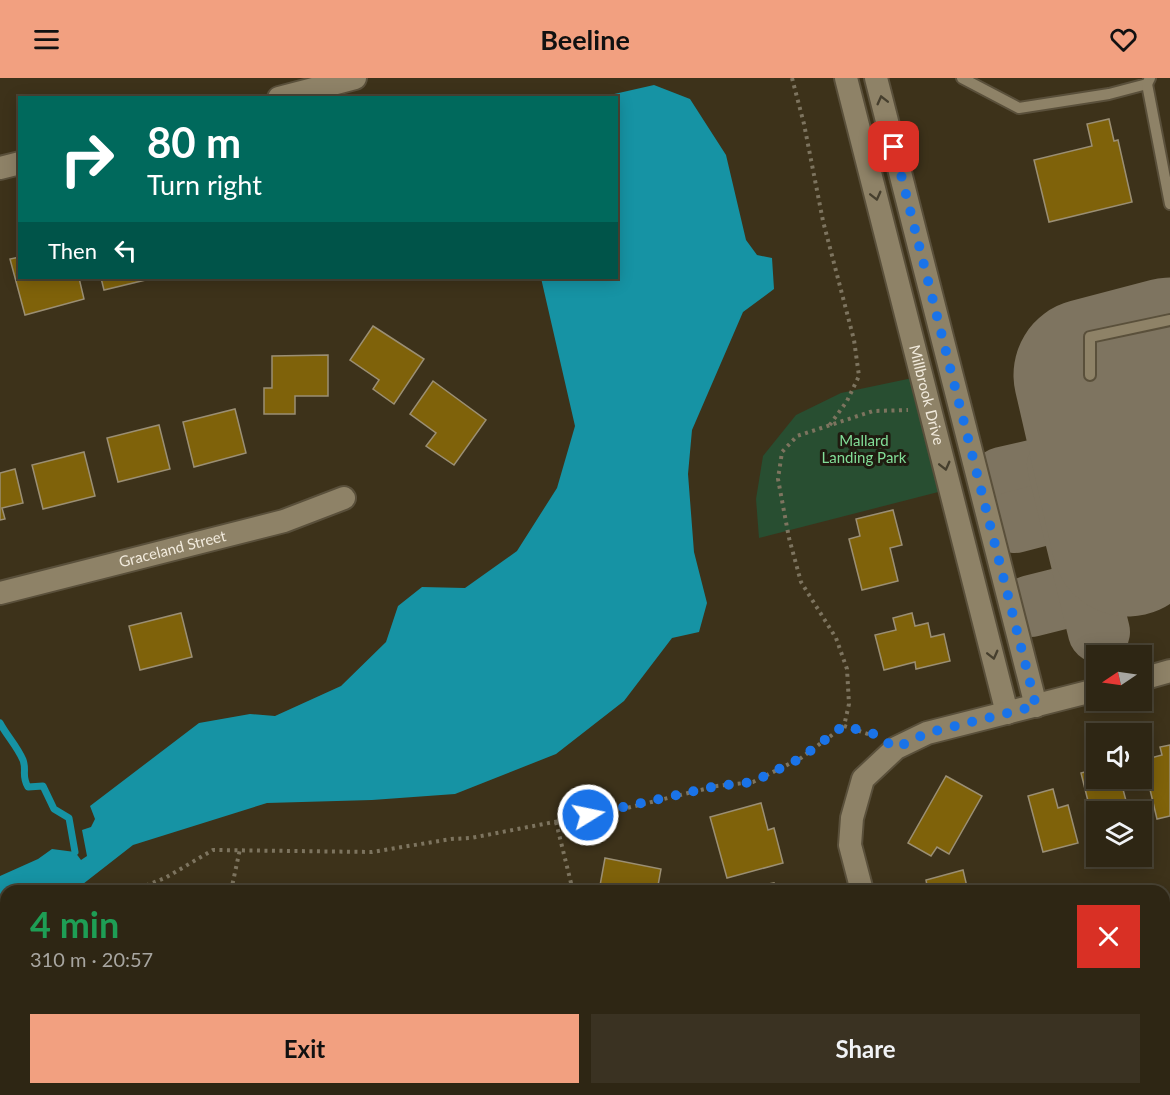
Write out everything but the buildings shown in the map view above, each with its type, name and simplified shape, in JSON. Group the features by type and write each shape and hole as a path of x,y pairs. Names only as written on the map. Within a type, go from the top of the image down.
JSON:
{"street":[{"path":"286,96 353,78"},
{"name":"Millbrook Drive","path":"846,78 1007,713"},
{"name":"Millbrook Drive","path":"876,78 1036,706"},
{"path":"0,168 18,164"},
{"name":"Graceland Street","path":"0,593 284,521 344,498"},
{"path":"1152,676 1170,671"},
{"path":"860,885 850,845 852,818 863,779 896,748 927,733 1086,693"}],"lane":[{"path":"962,78 1019,108 1109,94 1148,81 1170,204"},
{"path":"1089,375 1090,337 1170,320"}],"path":[{"path":"792,78 804,124 822,221 854,340 859,376 847,401 828,427"},
{"path":"147,885 165,878 213,850 372,852 451,838 471,838 556,822 717,786 753,782 801,758 843,726 849,704 847,669 836,638 801,582 789,538 778,479 782,452 797,436 873,411 910,409 928,402"},
{"path":"843,726 872,733 896,748"},
{"path":"556,822 572,885"},
{"path":"232,885 240,849"}],"green space":[{"name":"Mallard Landing Park","path":"922,376 950,489 759,538 756,499 763,456 796,415 841,393"}],"water":[{"path":"654,85 690,99 726,155 746,240 757,255 772,258 774,289 743,312 692,430 688,474 694,552 707,603 699,632 672,638 624,701 556,754 455,794 372,800 267,803 133,845 82,885 0,885 0,876 38,859 52,849 75,852 81,860 87,856 82,830 91,827 95,819 90,806 199,723 250,714 275,716 341,686 386,642 398,606 422,587 465,588 517,551 557,488 575,426 541,279 618,279 618,96 605,96"}],"waterway":[{"path":"0,723 23,760 28,787 43,786 54,809 69,818 75,852"}],"taxiway":[{"path":"1099,632 1058,465 1069,450 1170,424"},
{"path":"1153,429 1170,494"},
{"path":"1002,478 1058,465"},
{"path":"1122,519 1170,507"},
{"path":"1015,522 1069,508"},
{"path":"1031,606 1143,578"}],"runway":[{"path":"1128,540 1090,375 1170,354"}],"route":[{"path":"588,815 717,786 753,782 772,770 801,758 843,726 872,733 896,748 927,733 1036,706 894,147"}]}
